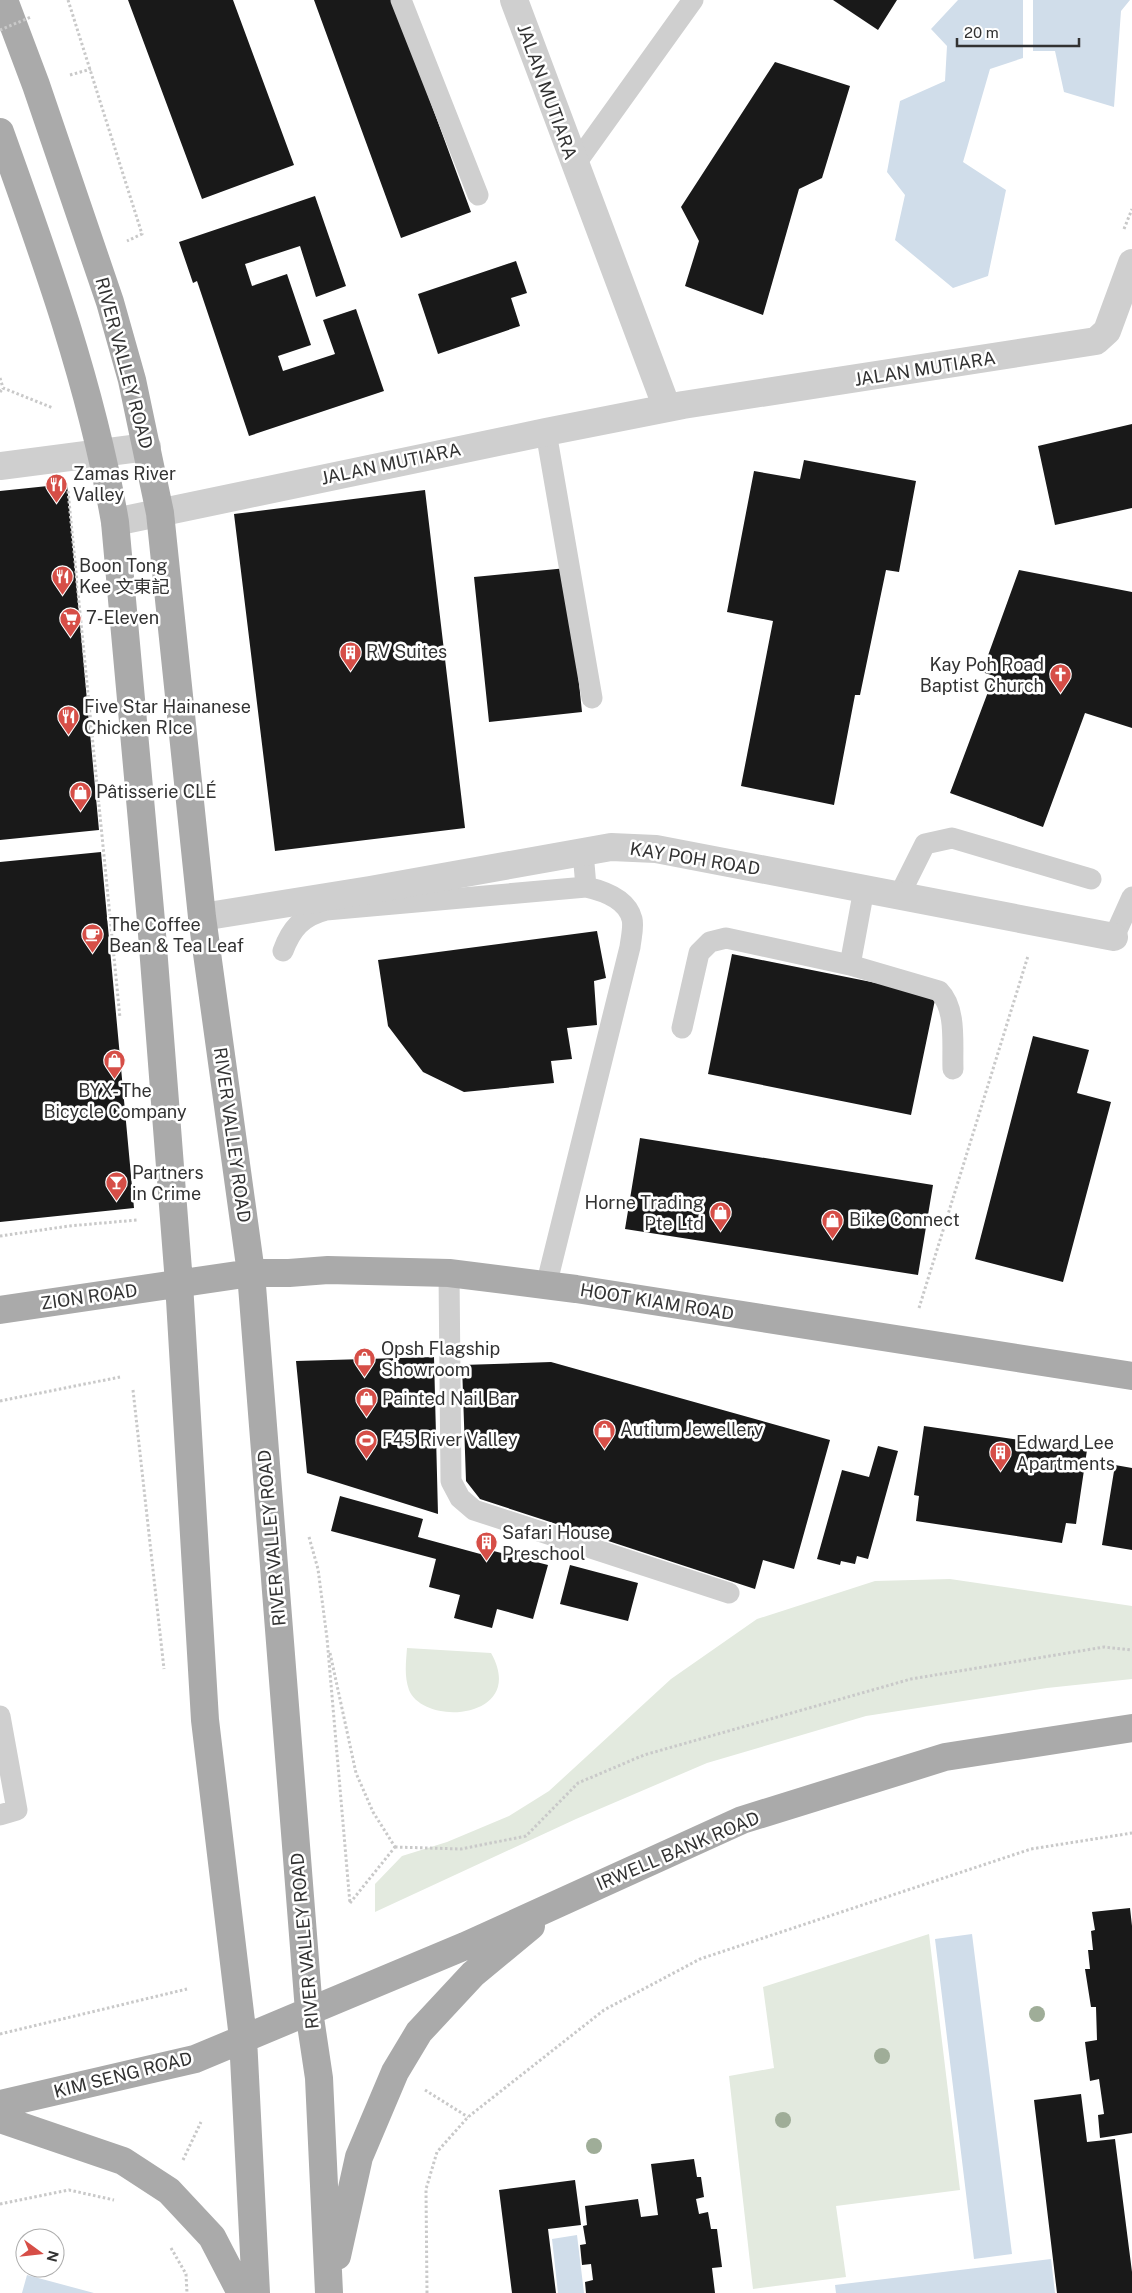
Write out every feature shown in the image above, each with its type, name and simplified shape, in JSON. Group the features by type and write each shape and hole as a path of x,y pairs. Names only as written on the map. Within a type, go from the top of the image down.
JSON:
{"main road":[{"name":"RIVER VALLEY ROAD","path":"4,0 39,94 110,302 132,380 160,513 202,917 251,1273 309,2011 320,2078 329,2292"},
{"path":"0,132 64,317 90,405 100,454 107,477 114,522 151,921 179,1283 205,1720 243,2038 256,2293"},
{"name":"HOOT KIAM ROAD","path":"179,1283 251,1273 328,1270 449,1273 546,1286 1132,1376"},
{"name":"ZION ROAD","path":"0,1310 179,1283"},
{"name":"IRWELL BANK ROAD","path":"243,2038 560,1903 742,1820 945,1757 1132,1728"},
{"path":"329,2292 359,2157 400,2064 419,2032 472,1974 560,1903"},
{"name":"KIM SENG ROAD","path":"0,2104 195,2059 243,2038"},
{"path":"0,2118 123,2161 169,2191 212,2237 241,2293"}],"street":[{"name":"JALAN MUTIARA","path":"514,0 574,166 667,408"},
{"name":"JALAN MUTIARA","path":"114,522 667,408 1096,341 1107,331 1132,263"},
{"path":"0,466 147,447"},
{"name":"KAY POH ROAD","path":"202,917 611,847 656,849 1114,938"}],"lane":[{"path":"402,0 478,195"},
{"path":"574,166 693,0"},
{"path":"546,432 592,698"},
{"path":"899,896 925,844 952,838 1091,878"},
{"path":"583,852 586,887"},
{"path":"283,951 291,931 298,923 311,915 326,910 586,887 601,890 614,896 624,905 632,919 630,947 546,1286"},
{"path":"850,966 864,889"},
{"name":"KAY POH ROAD","path":"1114,938 1132,897"},
{"path":"682,1028 699,953 710,942 726,938 850,966 914,982 938,991 946,998 950,1010 953,1069"},
{"path":"449,1273 451,1481 460,1498 474,1510 729,1593"},
{"path":"0,1716 5,1772 17,1810 0,1815"}],"path":[{"path":"0,30 31,17"},
{"path":"0,378 3,388"},
{"path":"3,388 56,409 90,405"},
{"path":"0,392 3,388"},
{"path":"62,457 68,483 120,1021"},
{"path":"908,1342 1038,923"},
{"path":"0,1236 69,1226 137,1220 137,1211"},
{"path":"0,1401 120,1377"},
{"path":"308,1534 318,1569 327,1638 350,1904 395,1847"},
{"path":"327,1638 356,1773 373,1812 395,1847"},
{"path":"395,1847 461,1849 526,1836 578,1783 644,1755 911,1679 1104,1647 1132,1650"},
{"path":"427,2293 426,2189 437,2152 468,2117 604,2010 700,1959 1031,1849 1132,1833"},
{"path":"0,2034 187,1989"},
{"path":"0,2204 69,2190 117,2200"},
{"path":"168,2243 186,2274 187,2293"}],"shaded area":[{"path":"950,1579 1132,1606 1132,1679 1047,1688 866,1716 707,1763 576,1819 375,1912 375,1884 402,1856 447,1842 509,1816 549,1791 671,1679 757,1619 875,1581"},
{"path":"407,1648 491,1653 499,1675 496,1692 486,1703 470,1710 452,1712 434,1709 419,1702 407,1685"},
{"path":"929,1934 960,2190 836,2206 846,2277 753,2289 729,2076 774,2068 763,1987"}],"water":[{"path":"958,0 1023,0 1023,58 990,69 963,162 1006,190 988,276 953,288 895,240 905,195 887,172 900,101 945,81 947,46 931,29"},
{"path":"1033,0 1130,0 1121,11 1114,107 1064,92 1055,51 1033,51"},
{"path":"972,1934 1012,2254 974,2259 935,1939"},
{"path":"577,2235 584,2293 558,2293 552,2239"},
{"path":"1051,2259 1055,2293 836,2293 835,2285"},
{"path":"26,2278 38,2278 94,2293 22,2293"}],"building":[{"path":"128,0 233,0 294,165 202,199"},
{"path":"314,0 393,0 471,212 401,238"},
{"path":"833,0 897,0 878,30"},
{"path":"775,62 850,86 822,178 799,189 763,315 685,286 699,241 681,207"},
{"path":"315,196 346,286 316,297 300,246 245,264 252,286 287,274 311,345 278,356 283,371 335,354 323,320 356,309 384,391 249,436 197,281 193,283 179,242"},
{"path":"516,261 527,293 511,298 520,326 438,354 418,294"},
{"path":"1132,424 1132,508 1055,525 1038,446"},
{"path":"804,460 916,481 899,572 886,570 860,695 855,695 834,805 741,786 773,621 727,612 754,471 800,479"},
{"path":"67,484 99,830 0,840 0,491"},
{"name":"RV Suites","path":"425,490 465,828 275,851 234,514"},
{"path":"567,568 582,712 489,722 474,577"},
{"name":"Kay Poh Road Baptist Church","path":"1019,570 1132,592 1132,728 1085,713 1043,827 950,793 994,676 982,672"},
{"path":"101,852 134,1208 0,1222 0,862"},
{"path":"597,931 606,978 594,981 597,1025 567,1028 572,1059 551,1061 554,1083 464,1092 423,1072 388,1026 378,960"},
{"path":"732,954 936,995 911,1115 708,1074"},
{"path":"1033,1036 1089,1050 1077,1093 1111,1102 1063,1282 975,1259"},
{"path":"640,1138 933,1185 918,1275 625,1229"},
{"path":"434,1357 438,1514 307,1473 296,1361"},
{"path":"551,1362 830,1440 794,1569 763,1560 755,1589 480,1499 466,1481 462,1365"},
{"name":"Edward Lee Apartments","path":"924,1426 1087,1450 1076,1524 1066,1523 1062,1543 916,1521 919,1496 914,1495"},
{"path":"878,1446 898,1451 868,1559 857,1556 855,1564 841,1561 840,1565 817,1559 842,1470 869,1477"},
{"path":"1115,1465 1132,1468 1132,1550 1102,1545"},
{"name":"Safari House Preschool","path":"340,1496 423,1519 418,1537 484,1555 486,1549 548,1565 533,1619 497,1609 492,1628 454,1618 460,1595 429,1587 436,1559 331,1531"},
{"path":"570,1565 638,1583 628,1621 560,1604"},
{"path":"1130,1908 1132,1926 1132,2133 1100,2138 1098,2115 1104,2114 1099,2079 1090,2081 1085,2042 1097,2040 1096,2007 1091,2007 1085,1969 1090,1969 1088,1950 1093,1950 1091,1931 1095,1930 1092,1912"},
{"path":"1081,2094 1087,2142 1115,2139 1132,2272 1132,2293 1057,2293 1034,2100"},
{"path":"694,2159 697,2177 701,2177 704,2197 696,2199 699,2214 708,2212 711,2229 717,2229 722,2267 712,2268 715,2293 586,2293 585,2282 593,2280 591,2264 582,2265 580,2245 586,2244 583,2226 587,2225 585,2206 638,2199 641,2217 658,2215 651,2164"},
{"path":"575,2180 581,2225 548,2229 556,2293 512,2293 499,2190"}],"place":[{"name":"Zamas River Valley","path":"57,503"},
{"name":"Boon Tong Kee 文東記","path":"63,595"},
{"name":"7-Eleven","path":"70,637"},
{"name":"RV Suites","path":"350,671"},
{"name":"Kay Poh Road Baptist Church","path":"1060,694"},
{"name":"Five Star Hainanese Chicken RIce","path":"68,736"},
{"name":"Pâtisserie CLÉ","path":"80,811"},
{"name":"The Coffee Bean & Tea Leaf","path":"93,954"},
{"name":"BYX- The Bicycle Company","path":"115,1080"},
{"name":"Partners in Crime","path":"116,1202"},
{"name":"Horne Trading Pte Ltd","path":"720,1232"},
{"name":"Bike Connect","path":"833,1239"},
{"name":"Opsh Flagship Showroom","path":"365,1378"},
{"name":"Painted Nail Bar","path":"366,1418"},
{"name":"Autium Jewellery","path":"604,1449"},
{"name":"F45 River Valley","path":"366,1459"},
{"name":"Edward Lee Apartments","path":"1000,1472"},
{"name":"Safari House Preschool","path":"486,1562"}]}
